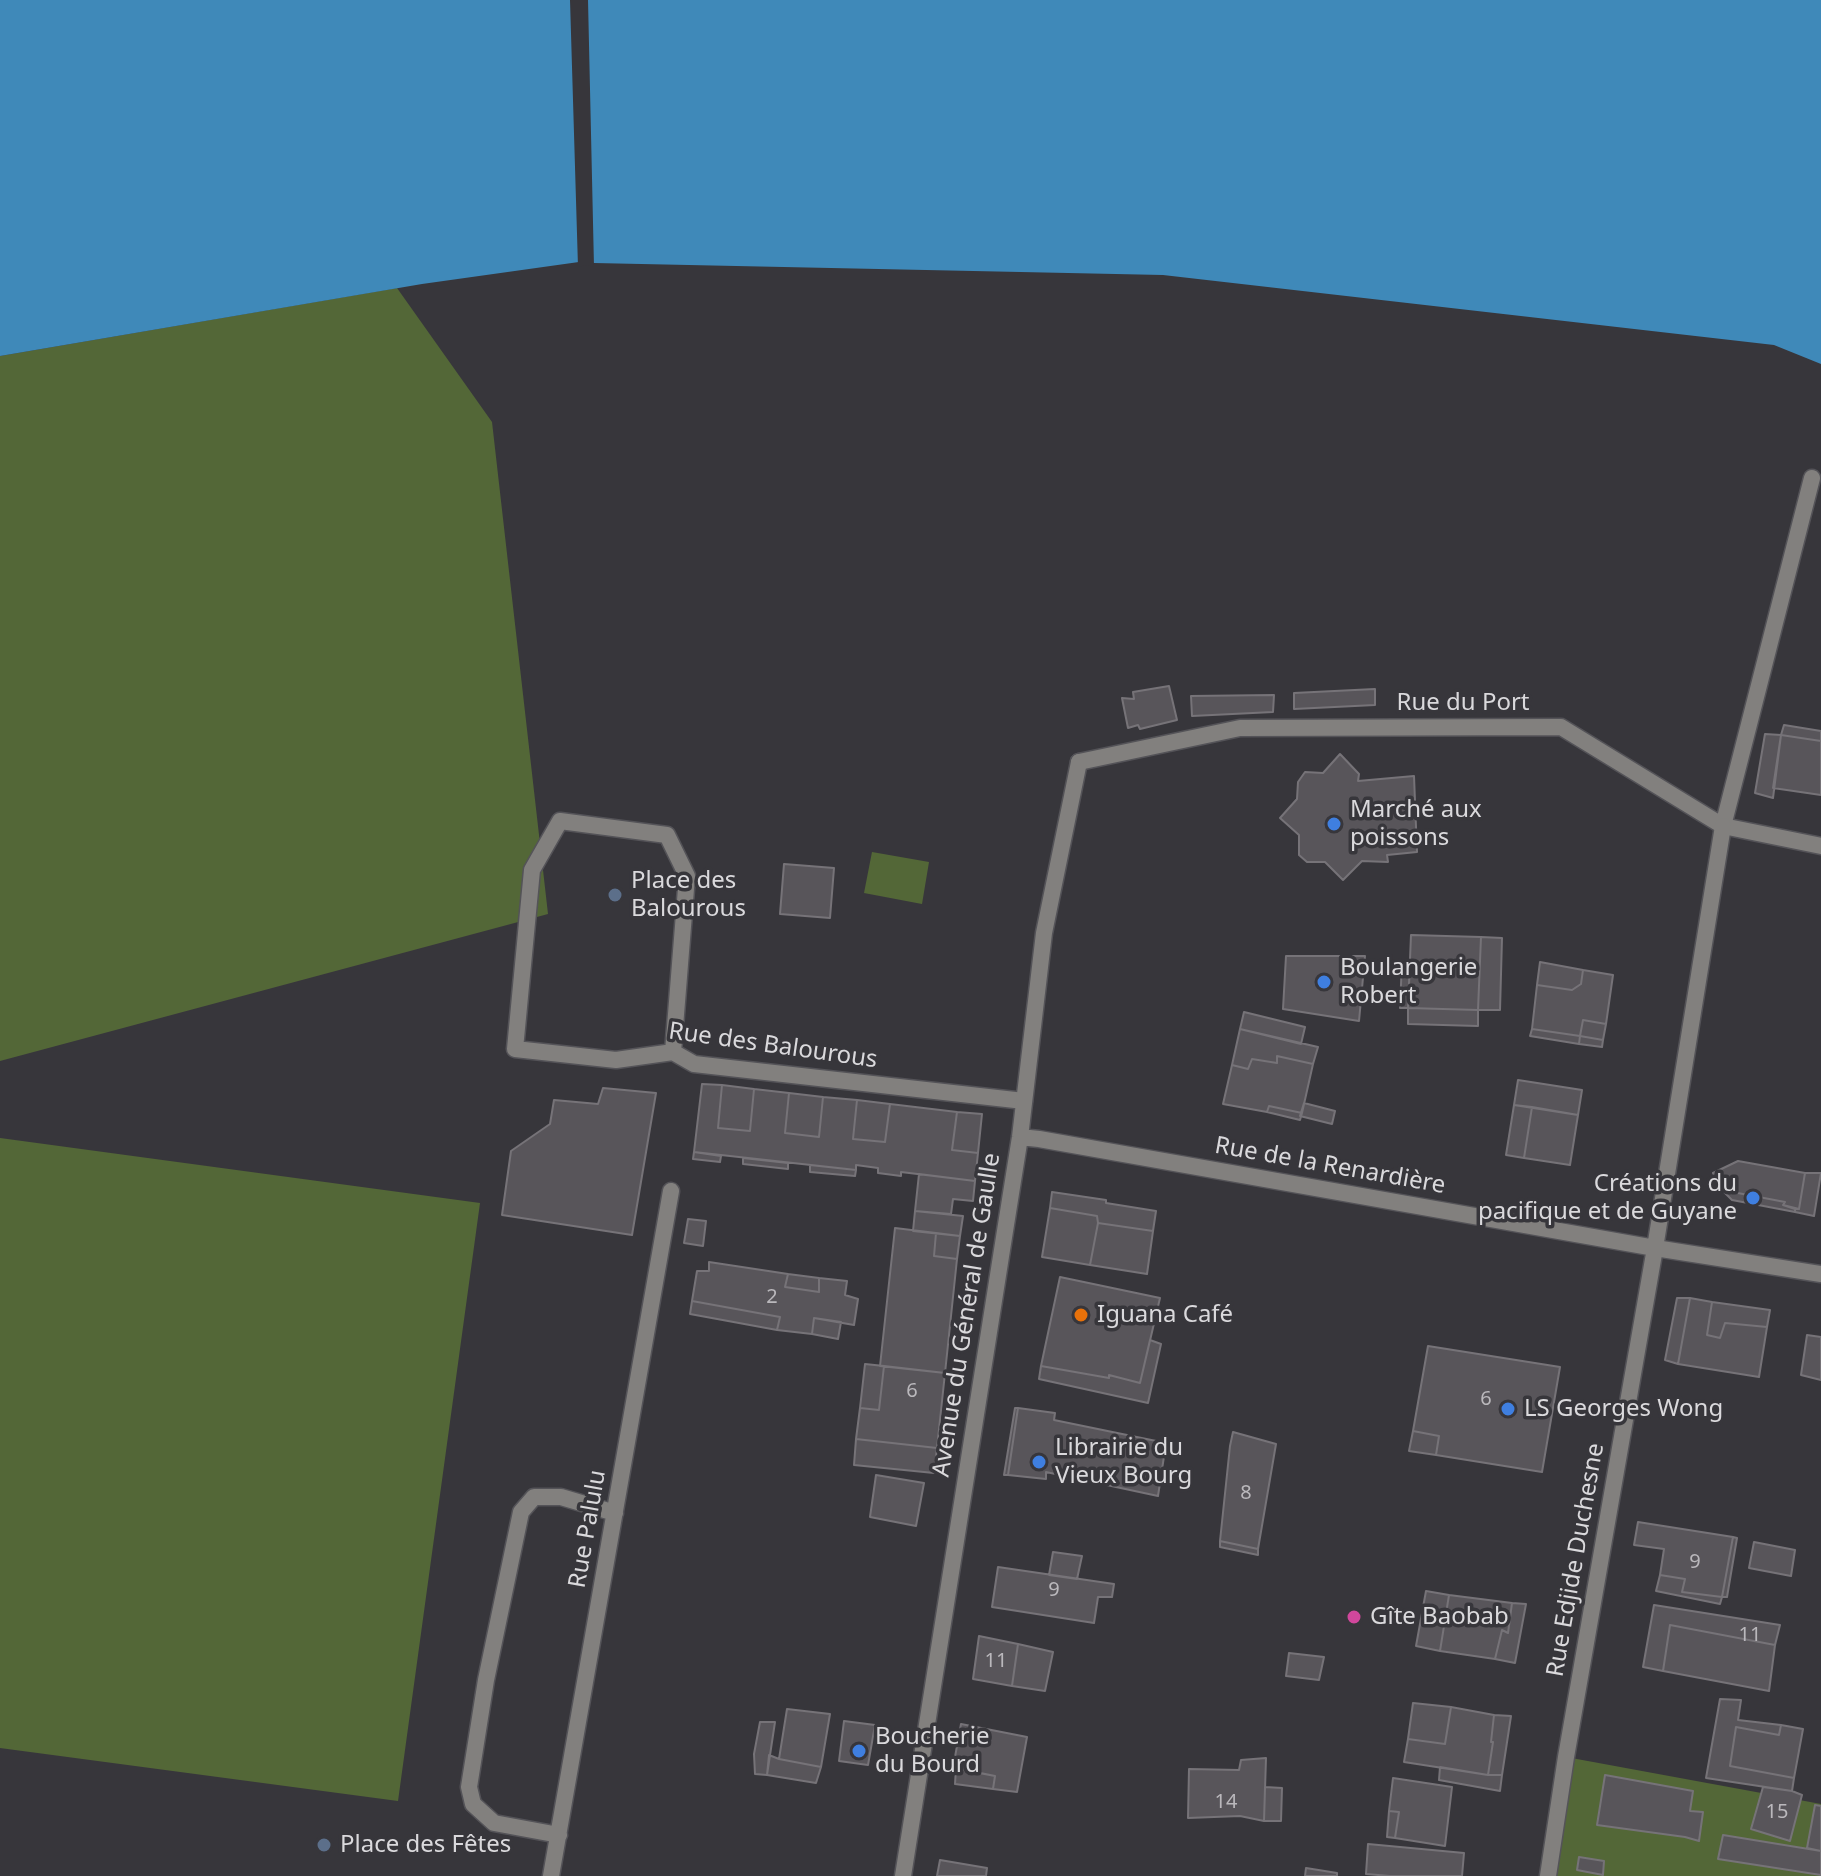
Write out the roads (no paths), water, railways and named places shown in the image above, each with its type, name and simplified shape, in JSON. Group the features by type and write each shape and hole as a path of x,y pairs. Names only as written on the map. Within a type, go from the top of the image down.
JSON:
{"street":[{"name":"Rue Edjide Duchesne","path":"1548,1876 1723,826 1812,478"},
{"name":"Rue du Port","path":"1079,762 1240,728 1561,727 1723,826 1821,846"},
{"name":"Avenue du Général de Gaulle","path":"903,1876 1020,1137 1044,933 1079,762"},
{"name":"Rue des Balourous","path":"673,1052 687,876 667,835 560,821 532,870 515,1049 616,1060 673,1052 694,1064 1024,1101"},
{"name":"Rue de la Renardière","path":"1020,1137 1821,1274"},
{"name":"Rue Palulu","path":"551,1876 671,1191"},
{"path":"559,1835 494,1823 473,1804 469,1787 486,1680 521,1512 534,1497 561,1497 615,1513"}],"water":[{"path":"0,0 1821,0 1821,364 1774,345 1163,275 586,261 422,284 0,356"}],"place":[{"name":"Marché aux poissons","path":"1334,824"},
{"name":"Place des Balourous","path":"615,895"},
{"name":"Boulangerie Robert","path":"1324,982"},
{"name":"Créations du pacifique et de Guyane","path":"1753,1198"},
{"name":"Iguana Café","path":"1081,1315"},
{"name":"LS Georges Wong","path":"1508,1409"},
{"name":"Librairie du Vieux Bourg","path":"1039,1462"},
{"name":"Gîte Baobab","path":"1354,1617"},
{"name":"Boucherie du Bourd","path":"859,1751"},
{"name":"Place des Fêtes","path":"324,1845"}]}
